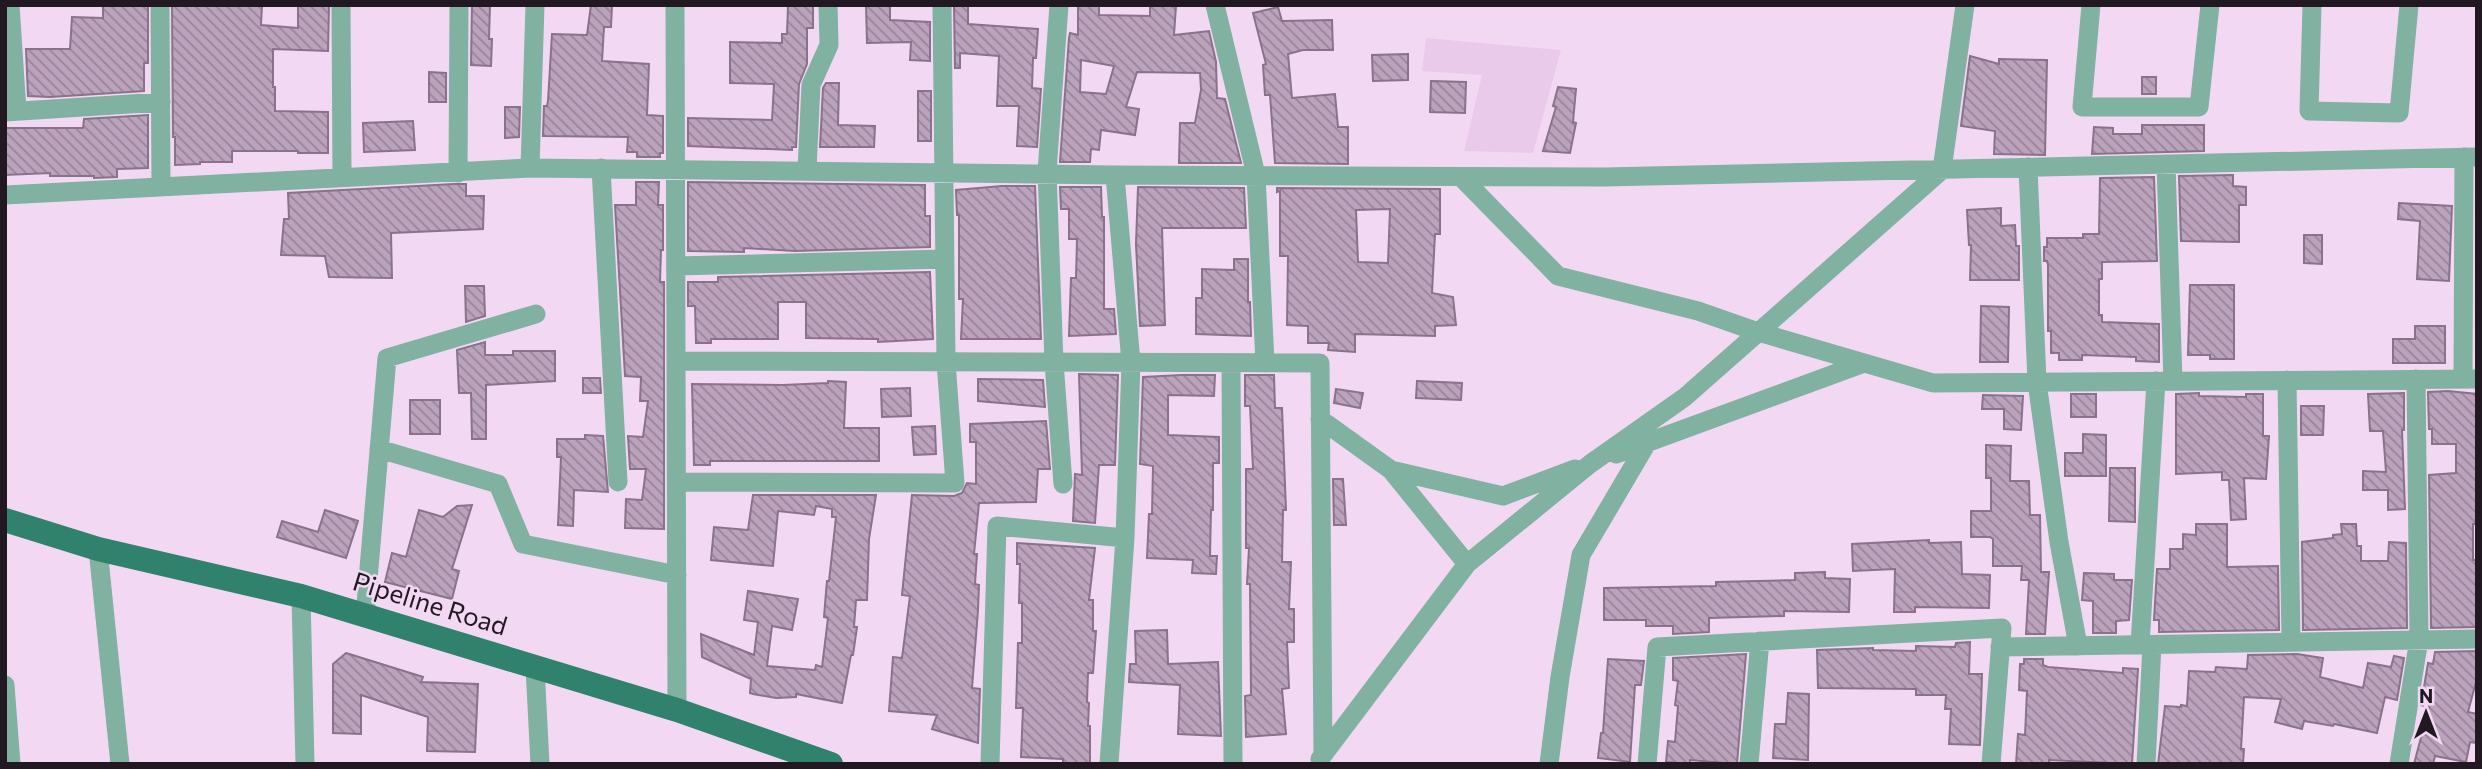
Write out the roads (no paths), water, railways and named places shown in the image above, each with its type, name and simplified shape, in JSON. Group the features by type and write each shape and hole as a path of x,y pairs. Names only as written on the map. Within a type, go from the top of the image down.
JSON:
{"main road":[{"name":"Pipeline Road","path":"5,520 98,549 301,596 677,710 831,764"}],"street":[{"path":"10,5 11,111 161,102"},
{"path":"160,5 162,187"},
{"path":"341,5 342,178"},
{"path":"458,173 459,5"},
{"path":"530,168 535,5"},
{"path":"675,5 677,710"},
{"path":"807,170 811,85 828,46 828,5"},
{"path":"677,482 955,483 946,362 942,5"},
{"path":"1059,5 1047,172 1054,362 1063,484"},
{"path":"1214,5 1256,175 1265,363"},
{"path":"1320,759 1467,564 1590,464 1685,397 1942,170 1965,5"},
{"path":"2091,5 2082,107 2199,107 2210,5"},
{"path":"2312,5 2309,111 2399,113 2409,5"},
{"path":"5,195 530,168 1047,172 1115,175 1618,177 2471,157 2470,379 1933,383 1758,332 1698,311 1558,276 1461,177"},
{"path":"2146,764 2146,645 2164,381 2166,164"},
{"path":"2028,167 2037,382 2059,542 2078,646"},
{"path":"601,168 618,482"},
{"path":"1109,764 1125,538 1131,363 1115,175"},
{"path":"677,266 945,259"},
{"path":"365,615 387,358 536,314"},
{"path":"677,361 1320,363 1320,759"},
{"path":"1231,363 1233,764"},
{"path":"1391,470 1503,496 1864,363"},
{"path":"2399,764 2419,639 2416,379"},
{"path":"2287,380 2291,642"},
{"path":"1320,419 1391,470 1467,564"},
{"path":"1549,764 1560,677 1581,555 1647,443"},
{"path":"379,449 498,484 523,544 677,575"},
{"path":"990,764 996,526 1125,538"},
{"path":"98,549 120,764"},
{"path":"301,596 305,764"},
{"path":"1647,764 1657,647 2001,628 1991,764"},
{"path":"2000,647 2477,639"},
{"path":"1749,764 1760,641"},
{"path":"535,667 540,764"},
{"path":"5,685 11,764"}]}
